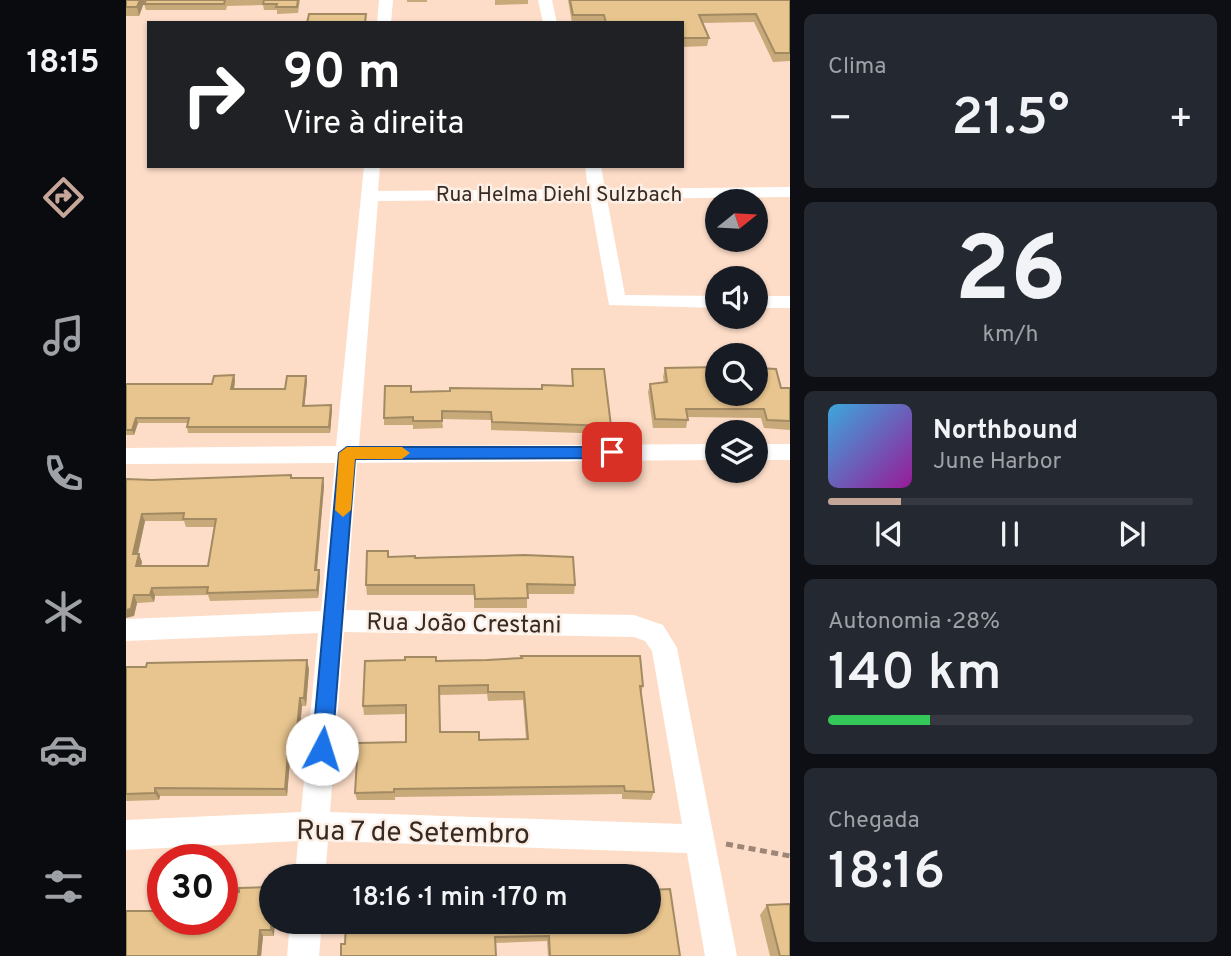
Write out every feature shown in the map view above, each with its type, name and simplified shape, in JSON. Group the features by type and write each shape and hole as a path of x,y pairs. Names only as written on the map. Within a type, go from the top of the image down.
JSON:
{"street":[{"path":"384,21 386,0"},
{"path":"545,0 550,21"},
{"path":"311,864 372,168"},
{"path":"593,168 616,302 705,302"},
{"name":"Rua Helma Diehl Sulzbach","path":"369,196 790,192"},
{"path":"768,302 790,302"},
{"path":"126,456 705,452"},
{"path":"768,452 790,452"},
{"name":"Rua João Crestani","path":"126,630 334,621 634,626 654,633 664,648 699,839"},
{"name":"Rua 7 de Setembro","path":"126,835 315,826 699,839"},
{"path":"699,839 721,956"},
{"path":"303,956 305,934"}],"path":[{"path":"699,839 790,856"}],"building":[{"path":"126,0 140,0 137,7 126,7"},
{"path":"146,0 225,0 224,4 144,4"},
{"path":"264,0 298,0 297,7 276,7 277,4 263,4"},
{"path":"570,0 790,0 790,53 775,53 756,14 699,15 709,38 684,38 684,21 606,21 604,15 573,15"},
{"path":"309,14 366,14 365,21 307,21"},
{"path":"705,367 705,406 768,406 768,369 776,369 781,388 790,388 790,421 767,420 764,409 686,409 688,420 655,419 650,384 667,382 665,368"},
{"path":"572,369 604,369 611,426 492,422 491,412 442,411 442,421 413,421 413,417 384,418 385,386 411,386 411,392 450,391 450,388 542,389 542,385 573,386"},
{"path":"234,375 231,389 285,389 287,376 306,376 303,406 331,405 329,427 187,427 189,418 136,418 132,430 126,430 126,384 212,384 214,376"},
{"path":"291,475 291,478 323,478 315,570 319,570 317,590 207,593 208,587 152,588 150,595 134,595 131,609 126,610 126,479","holes":["184,513 183,519 216,519 208,566 136,566 139,554 133,554 142,514"]},
{"path":"367,551 388,551 388,557 415,558 524,555 573,557 575,585 527,584 528,598 475,599 474,585 366,585"},
{"path":"521,656 640,656 643,686 640,686 654,792 625,791 624,786 394,789 394,792 355,793 358,743 406,742 406,705 363,706 365,661 405,660 405,657 436,657 436,661 522,658","holes":["488,685 488,692 524,692 528,739 479,740 479,732 440,732 439,686"]},
{"path":"307,660 304,698 300,698 296,740 289,740 285,789 155,788 155,793 126,794 126,667 146,667 147,663"},
{"path":"259,887 258,956 126,956 126,911 147,911 147,935 238,935 239,888"},
{"path":"661,889 670,889 680,956 550,956 549,936 495,937 496,956 341,956 341,944 345,944 345,934 661,934"},
{"path":"790,904 790,956 780,956 767,905"}],"slow traffic":[{"path":"343,510 347,453 402,453"}],"route":[{"path":"322,749 347,453 612,452"}]}
